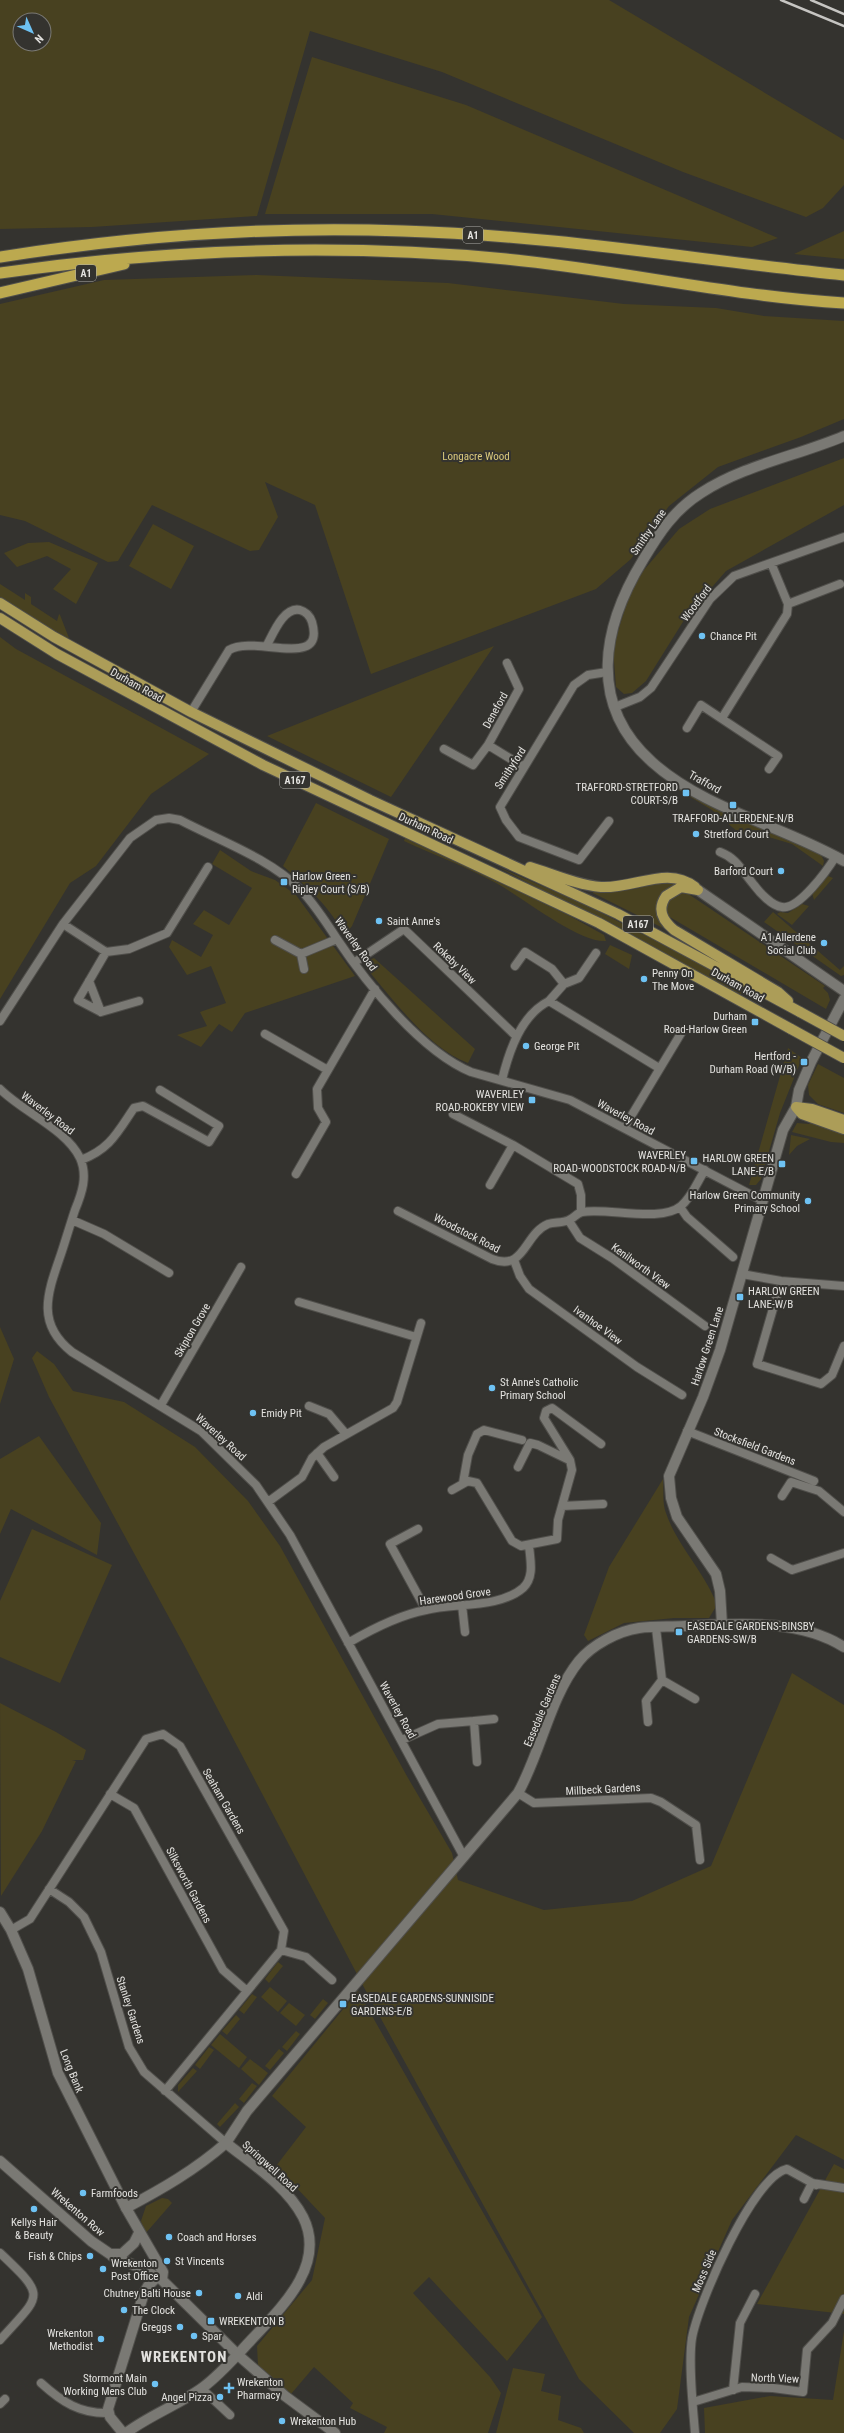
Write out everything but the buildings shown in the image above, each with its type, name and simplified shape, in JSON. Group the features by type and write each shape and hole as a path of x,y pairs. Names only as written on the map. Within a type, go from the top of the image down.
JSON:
{"highway":[{"name":"A1","path":"0,257 100,243 204,234 310,230 405,231 559,242 844,275"},
{"name":"A1","path":"0,273 172,254 318,249 461,255 546,264 725,290 844,303"},
{"name":"A1","path":"0,253 34,252"},
{"name":"A1","path":"0,293 172,254"}],"main road":[{"name":"Durham Road","path":"0,603 54,637 191,712 370,800 618,914 844,1036"},
{"name":"Durham Road","path":"0,618 58,654 250,758 599,923 844,1058"},
{"path":"494,856 588,885 621,887 669,877 684,880 698,890"},
{"path":"698,890 681,887 666,896 661,911 666,922 674,930 778,992 800,1012"},
{"path":"826,1048 844,1061"},
{"path":"796,1108 812,1109 844,1120"},
{"path":"796,1108 802,1114 844,1129"}],"street":[{"name":"Smithy Lane","path":"607,672 612,626 624,593 660,531 678,510 699,494 733,476 844,436"},
{"name":"Woodford","path":"615,707 640,697 651,688 710,599 734,576 844,538"},
{"path":"722,718 786,614 788,604 771,563"},
{"path":"788,604 840,584"},
{"path":"191,712 229,650 236,646 267,645 295,650 305,648 314,640 315,634 310,617 304,611 296,609 289,611 267,645"},
{"name":"Deneford","path":"444,749 473,765 488,745 519,689 507,663"},
{"name":"Trafford","path":"607,672 615,707 623,726 636,745 652,762 670,776 709,799 802,839 840,858"},
{"name":"Smithyford","path":"607,672 588,675 574,685 500,807 506,820 519,837 579,860 608,821"},
{"path":"687,728 701,705 778,756 769,769"},
{"name":"Deneford","path":"488,745 524,767"},
{"name":"Waverley Road","path":"0,1021 63,924 130,838 156,820 169,818 180,820 288,879 302,891 375,989 439,1054 471,1072 563,1097 763,1201"},
{"path":"720,852 733,857 755,887 774,904 783,908 795,904 840,858"},
{"path":"63,924 106,952 129,949 167,933 208,867"},
{"path":"698,890 844,991"},
{"name":"Rokeby View","path":"355,962 404,929 516,1036"},
{"path":"301,954 337,939"},
{"path":"275,940 301,954"},
{"path":"106,952 78,1000 101,1012 139,1001"},
{"path":"515,966 525,952 552,969 564,984"},
{"path":"502,1080 516,1036 538,1006 549,1001 564,984 579,978 596,953"},
{"path":"301,954 304,969"},
{"path":"89,981 101,1012"},
{"path":"296,1174 326,1122 316,1098 317,1089 326,1069 375,989"},
{"name":"Harlow Green Lane","path":"722,1625 720,1591 716,1574 677,1516 671,1498 669,1476 720,1350 783,1130 796,1108 799,1090 808,1067 844,999"},
{"path":"549,1001 659,1068"},
{"path":"624,1128 683,1030"},
{"path":"265,1034 326,1069"},
{"name":"Waverley Road","path":"0,1089 69,1142 81,1160 84,1173 83,1190 50,1285 47,1303 51,1327 56,1337 72,1352 161,1405 201,1431 237,1465 268,1502 290,1535 464,1857"},
{"path":"81,1160 99,1152 112,1142 134,1108 143,1106 209,1142 219,1126 160,1090"},
{"path":"452,1114 512,1145 578,1184 581,1212"},
{"path":"490,1185 512,1145"},
{"path":"514,1260 538,1230 549,1224 569,1221 581,1212 643,1214 669,1211 680,1207 689,1197 705,1170"},
{"path":"680,1207 687,1217 733,1257"},
{"name":"Woodstock Road","path":"398,1211 492,1259 502,1263 514,1260"},
{"path":"72,1220 104,1234 169,1273"},
{"name":"Kenilworth View","path":"569,1221 580,1238 612,1258 705,1326"},
{"name":"Ivanhoe View","path":"514,1260 520,1276 530,1289 637,1367 682,1395"},
{"name":"Skipton Grove","path":"161,1405 241,1267"},
{"path":"742,1274 781,1282 844,1286"},
{"path":"781,1282 758,1364 821,1384 832,1375 844,1346"},
{"path":"299,1302 400,1330 416,1337"},
{"path":"268,1502 303,1475 308,1463 317,1453 346,1434 383,1415 396,1403 421,1323"},
{"path":"309,1406 329,1414 346,1434"},
{"path":"452,1490 468,1481 477,1483 512,1541 521,1546 557,1539 558,1520 572,1470 570,1460 544,1418 546,1411 552,1408 601,1444"},
{"path":"463,1483 468,1454 477,1434 484,1430 522,1440"},
{"name":"Stocksfield Gardens","path":"687,1431 814,1481"},
{"path":"518,1467 530,1443 538,1445 570,1460"},
{"path":"317,1453 334,1477"},
{"path":"782,1496 792,1482 819,1491 844,1512"},
{"path":"562,1506 603,1504"},
{"path":"418,1529 390,1544 426,1610"},
{"name":"Harewood Grove","path":"348,1642 406,1615 426,1610 502,1600 523,1589 532,1572 529,1545"},
{"path":"771,1558 792,1570 844,1553"},
{"path":"462,1605 466,1632"},
{"name":"Easedale Gardens","path":"226,2143 247,2111 518,1793 528,1775 557,1701 571,1672 580,1660 591,1650 614,1636 639,1628 722,1625 785,1626 828,1637 844,1647"},
{"path":"648,1722 646,1701 662,1680 656,1628"},
{"path":"662,1680 695,1699"},
{"path":"402,1740 438,1724 494,1719"},
{"path":"474,1721 478,1762"},
{"name":"Seaham Gardens","path":"11,1930 30,1919 146,1739 163,1734 180,1746 284,1931 281,1950"},
{"name":"Millbeck Gardens","path":"518,1793 534,1803 651,1798 661,1802 696,1825 700,1860"},
{"name":"Silksworth Gardens","path":"110,1794 134,1808 222,1970 247,1991"},
{"name":"Stanley Gardens","path":"49,1889 70,1902 84,1917 101,1952 129,2047 144,2072 226,2143"},
{"name":"Long Bank","path":"0,1912 11,1930 35,1988 58,2073 126,2208 163,2272 159,2279"},
{"path":"165,2091 281,1950 306,1957 332,1980"},
{"path":"126,2208 173,2183 201,2165 226,2143"},
{"name":"Springwell Road","path":"126,2433 202,2388 238,2355 277,2313 296,2287 304,2273 309,2255 308,2234 304,2218 289,2198 269,2178 226,2143"},
{"name":"Wrekenton Row","path":"0,2161 83,2234 110,2254 141,2268 159,2279 238,2355 286,2396 335,2433"},
{"name":"Moss Side","path":"695,2433 692,2402 692,2340 697,2317 724,2252 754,2200 779,2170 787,2169 814,2184 844,2188"},
{"path":"804,2199 814,2184"},
{"path":"110,2254 122,2254 134,2243 139,2232"},
{"path":"0,2253 27,2278 34,2291 32,2304 0,2340"},
{"path":"123,2433 109,2413 108,2409 144,2293 148,2286 159,2279"},
{"path":"733,2390 740,2323 755,2294"},
{"name":"North View","path":"692,2402 742,2387 773,2388 803,2392 807,2350 832,2323 844,2299"},
{"path":"41,2383 70,2406 95,2414 109,2413"},
{"path":"202,2388 230,2415"}],"green space":[{"path":"0,0 609,0 844,140 844,185 823,208 806,217 683,172 442,72 310,31 257,216 92,227 0,229"},
{"path":"312,57 466,105 778,238 752,247 432,214 265,214"},
{"path":"844,231 844,259 794,254"},
{"name":"Longacre Wood","path":"257,275 448,283 624,304 716,308 764,316 844,321 844,419 801,437 718,467 669,506 631,559 596,589 371,674 315,505 265,482 278,517 259,550 250,551 152,505 118,561 108,562 25,521 0,515 0,304 104,280"},
{"path":"844,458 844,505 726,571 686,617 646,681 632,693 624,694 616,687 613,648 630,592 644,570 679,529 710,509"},
{"path":"153,524 194,546 171,589 129,566"},
{"path":"49,542 98,563 76,604 53,589 71,569 47,556 17,567 4,553 28,543"},
{"path":"0,584 25,600 25,593 31,597 31,604 57,621 59,614 69,638 67,639 0,597"},
{"path":"0,637 16,649 209,754 151,794 96,866 70,883 0,999"},
{"path":"494,646 391,797 267,736"},
{"path":"672,786 676,786 721,811 820,853 824,861 823,866 792,844 772,838 739,833 712,810"},
{"path":"316,803 389,839 352,926 344,936 333,916 318,898 283,866"},
{"path":"405,838 568,915 604,935 606,941 595,940 581,935 496,883 462,866 404,841"},
{"path":"220,850 251,871 275,880 296,895 355,976 245,1013 232,1032 219,1024 201,1047 177,1035 207,1026 200,1012 226,1003 211,966 187,975 169,947 172,940 201,957 213,935 193,924 204,910 229,925 252,888 212,864"},
{"path":"498,867 584,904 739,983 753,997 737,993"},
{"path":"828,876 833,878 814,900 812,893"},
{"path":"666,881 679,884 666,891 659,901 658,914 663,928 593,893 593,891 630,890"},
{"path":"687,893 825,986 823,988 828,993 830,1000 826,1009 668,916 667,907 671,899 678,894"},
{"path":"802,904 809,906 792,925 777,914 780,912 788,913"},
{"path":"773,912 840,970 844,966 844,975 841,976 764,922"},
{"path":"610,945 632,955 629,969 605,954"},
{"path":"374,958 475,1049 468,1063 439,1047 412,1022 366,968 367,961"},
{"path":"788,1048 802,1058 780,1113 761,1179 756,1185 749,1185"},
{"path":"818,1064 844,1078 844,1113 818,1104 809,1095 808,1085"},
{"path":"811,1122 844,1134 844,1143 831,1142 792,1132 797,1123 809,1124"},
{"path":"791,1135 810,1139 797,1146 789,1155"},
{"path":"0,1327 14,1359 0,1404"},
{"path":"37,1351 54,1364 73,1391 124,1402 195,1447 248,1501 280,1546 408,1778 452,1853 458,1880 544,1910 632,1901 711,1866 792,1673 844,1705 844,2160 796,2135 732,2220 689,2317 677,2409 660,2433 634,2433 579,2379 368,1995 184,1645 49,1397 32,1358"},
{"path":"39,1436 101,1523 97,1555 11,1509 0,1534 0,1459"},
{"path":"663,1479 664,1505 671,1525 677,1537 706,1581 717,1605 709,1618 674,1618 624,1623 588,1641 584,1635 609,1567"},
{"path":"32,1529 112,1565 60,1683 0,1657 0,1601"},
{"path":"0,1703 56,1732 86,1750 83,1760 72,1760 76,1761 42,1831 1,1896"},
{"path":"278,1962 283,1966 269,1983 265,1979"},
{"path":"270,1987 287,2001 278,2012 261,1997"},
{"path":"358,1991 542,2317 507,2361 429,2277 413,2293 490,2377 501,2393 488,2433 384,2433 387,2427 350,2408 353,2403 314,2367 291,2394 258,2365 257,2346 312,2280 325,2218 276,2166 306,2127 272,2096"},
{"path":"252,1994 257,1997 244,2014 239,2010"},
{"path":"323,1999 328,2003 315,2019 310,2015"},
{"path":"289,2003 305,2015 296,2026 280,2013"},
{"path":"236,2015 240,2019 227,2035 222,2031"},
{"path":"296,2031 300,2034 287,2051 282,2047"},
{"path":"220,2034 247,2057 239,2068 211,2045"},
{"path":"209,2047 214,2050 200,2069 195,2065"},
{"path":"279,2049 284,2053 270,2070 265,2066"},
{"path":"250,2059 268,2073 259,2085 241,2069"},
{"path":"193,2068 197,2071 178,2092 178,2085"},
{"path":"252,2083 257,2086 244,2103 239,2099"},
{"path":"235,2103 239,2107 220,2127 217,2124"},
{"path":"834,2164 844,2169 844,2314 757,2304"},
{"path":"162,2198 168,2199 172,2203 145,2234 141,2221 146,2206"},
{"path":"844,2331 844,2433 705,2433 704,2408 770,2396 833,2400"},
{"path":"513,2368 545,2374 541,2391 561,2396 558,2420 581,2428 584,2433 496,2433"}],"railway":[{"path":"781,0 844,26"},
{"path":"811,0 844,14"}],"place":[{"name":"Chance Pit","path":"702,636"},
{"name":"TRAFFORD-STRETFORD COURT-S/B","path":"686,793"},
{"name":"TRAFFORD-ALLERDENE-N/B","path":"733,805"},
{"name":"Stretford Court","path":"696,834"},
{"name":"Barford Court","path":"781,871"},
{"name":"Harlow Green - Ripley Court (S/B)","path":"284,882"},
{"name":"Saint Anne's","path":"379,921"},
{"name":"A1 Allerdene Social Club","path":"824,943"},
{"name":"Penny On The Move","path":"644,979"},
{"name":"Durham Road-Harlow Green","path":"755,1022"},
{"name":"George Pit","path":"526,1046"},
{"name":"Hertford - Durham Road (W/B)","path":"804,1062"},
{"name":"WAVERLEY ROAD-ROKEBY VIEW","path":"532,1100"},
{"name":"WAVERLEY ROAD-WOODSTOCK ROAD-N/B","path":"694,1161"},
{"name":"HARLOW GREEN LANE-E/B","path":"782,1164"},
{"name":"Harlow Green Community Primary School","path":"808,1201"},
{"name":"HARLOW GREEN LANE-W/B","path":"740,1297"},
{"name":"St Anne's Catholic Primary School","path":"492,1388"},
{"name":"Emidy Pit","path":"253,1413"},
{"name":"EASEDALE GARDENS-BINSBY GARDENS-SW/B","path":"679,1632"},
{"name":"EASEDALE GARDENS-SUNNISIDE GARDENS-E/B","path":"343,2004"},
{"name":"Farmfoods","path":"83,2193"},
{"name":"Kellys Hair & Beauty","path":"34,2209"},
{"name":"Coach and Horses","path":"169,2237"},
{"name":"Fish & Chips","path":"90,2256"},
{"name":"St Vincents","path":"167,2261"},
{"name":"Wrekenton Post Office","path":"103,2269"},
{"name":"Chutney Balti House","path":"199,2293"},
{"name":"Aldi","path":"238,2296"},
{"name":"The Clock","path":"124,2310"},
{"name":"WREKENTON B","path":"211,2321"},
{"name":"Greggs","path":"180,2327"},
{"name":"Spar","path":"194,2336"},
{"name":"Wrekenton Methodist","path":"101,2339"},
{"name":"Stormont Main Working Mens Club","path":"155,2384"},
{"name":"Wrekenton Pharmacy","path":"229,2388"},
{"name":"Angel Pizza","path":"220,2397"},
{"name":"Wrekenton Hub","path":"282,2421"}],"district":[{"name":"WREKENTON","path":"184,2357"}]}
